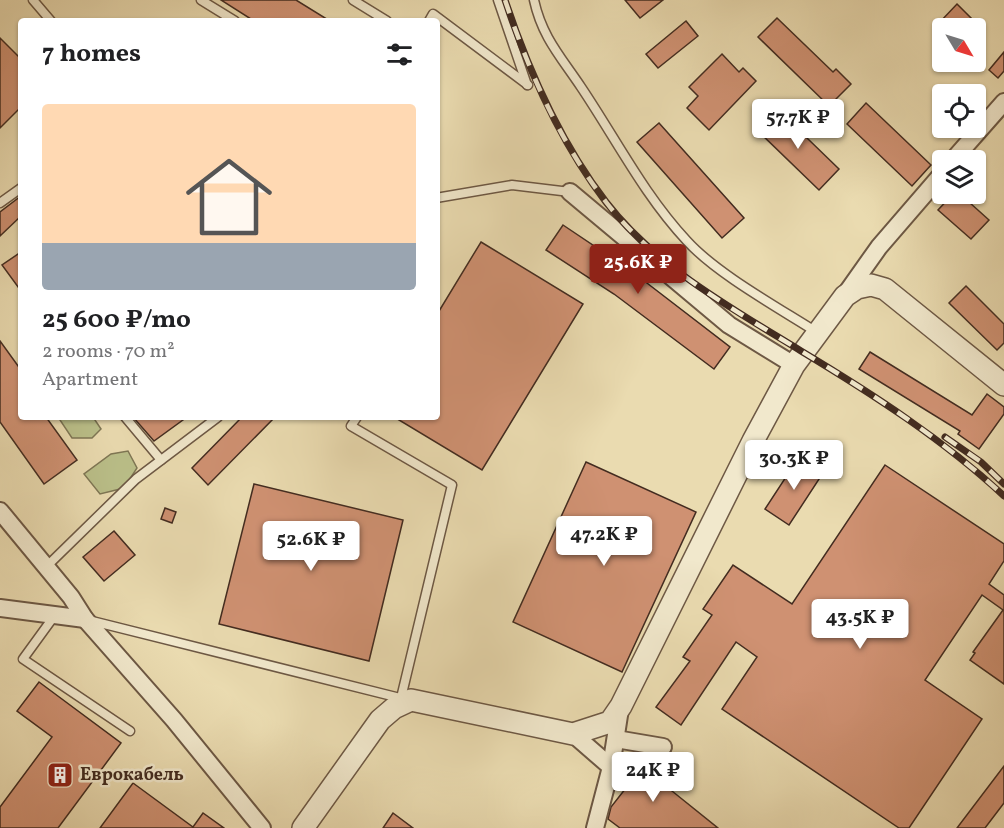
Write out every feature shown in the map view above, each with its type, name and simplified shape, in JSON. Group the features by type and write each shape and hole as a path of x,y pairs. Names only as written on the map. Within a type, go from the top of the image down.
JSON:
{"street":[{"path":"962,150 1004,102"},
{"path":"573,734 610,722 621,706 753,441 794,365 868,261 932,186"},
{"path":"570,192 729,325 794,365"},
{"path":"868,261 871,285"},
{"path":"845,296 857,288 871,285 885,289 901,299 1004,385"},
{"path":"0,511 85,619 174,720 262,828"},
{"path":"0,608 85,619"},
{"path":"303,828 380,720 406,699 573,734 611,767"},
{"path":"595,828 611,767 621,706"},
{"path":"616,739 663,747"}],"lane":[{"path":"33,0 48,18"},
{"path":"201,0 230,18"},
{"path":"353,0 382,18"},
{"path":"440,19 528,85 498,0"},
{"path":"534,0 544,34 652,198 688,243 730,275 818,334"},
{"path":"440,197 512,185 570,192"},
{"path":"0,203 18,190"},
{"path":"128,420 161,460"},
{"path":"46,567 136,479 214,420"},
{"path":"85,619 406,699 452,485 351,426 355,420"},
{"path":"55,615 22,659 130,731"}],"green space":[{"path":"60,420 95,420 101,429 92,438 72,438"},
{"path":"128,451 137,468 124,488 100,494 84,474 111,454"}],"building":[{"path":"221,0 296,0 325,18 249,18"},
{"path":"625,0 663,0 640,18"},
{"path":"957,4 971,18 944,18"},
{"path":"777,18 833,72 836,69 851,84 829,106 758,37"},
{"path":"686,21 698,36 658,68 646,54"},
{"path":"0,38 18,56 18,110 0,128"},
{"path":"1004,52 1004,71 998,78 989,70"},
{"path":"722,54 739,72 743,68 756,81 709,130 687,108 698,96 689,87"},
{"path":"866,103 931,165 912,186 847,124"},
{"path":"777,109 839,169 819,190 757,130"},
{"path":"659,123 744,218 722,238 637,142"},
{"path":"18,198 18,219 0,236 0,212"},
{"path":"944,204 971,204 989,220 971,239 938,210"},
{"path":"563,225 630,270 730,347 714,369 614,294 546,250"},
{"path":"481,242 583,304 482,470 399,420 440,420 440,309"},
{"path":"18,254 18,287 2,265"},
{"path":"966,286 1004,324 1004,343 997,350 949,303"},
{"path":"0,341 18,366 18,420 48,420 77,460 44,484 0,422"},
{"path":"870,352 972,415 987,394 1004,407 1004,414 979,449 958,434 960,431 859,369"},
{"path":"136,420 183,420 154,441"},
{"path":"239,420 272,420 208,485 192,468"},
{"path":"799,457 823,473 789,525 765,509"},
{"path":"586,462 696,512 622,672 513,622"},
{"path":"885,465 1004,544 1004,561 989,584 1004,595 1004,684 970,660 975,653 973,652 1003,610 982,595 925,680 982,719 909,828 899,828 722,709 757,657 736,642 681,725 656,707 690,661 683,657 712,615 703,609 733,565 792,604"},
{"path":"254,484 403,520 369,661 219,624"},
{"path":"165,508 176,512 172,523 161,519"},
{"path":"114,531 135,555 104,581 83,557"},
{"name":"Еврокабель","path":"39,682 121,743 58,828 0,828 0,807 52,737 17,711"},
{"path":"631,758 643,768 649,761 673,780 667,787 718,828 620,828 608,819 611,807 633,779 622,770"},
{"path":"1004,766 1004,803 985,828 957,828"},
{"path":"133,783 193,827 203,813 224,828 100,828"},
{"path":"393,813 413,828 383,828"}],"railway":[{"path":"505,0 524,54 560,131 606,202 648,247 723,303 906,418 981,475 1004,496"},
{"path":"945,437 981,462 1004,484"}],"place":[{"name":"Еврокабель","path":"60,775"}]}
